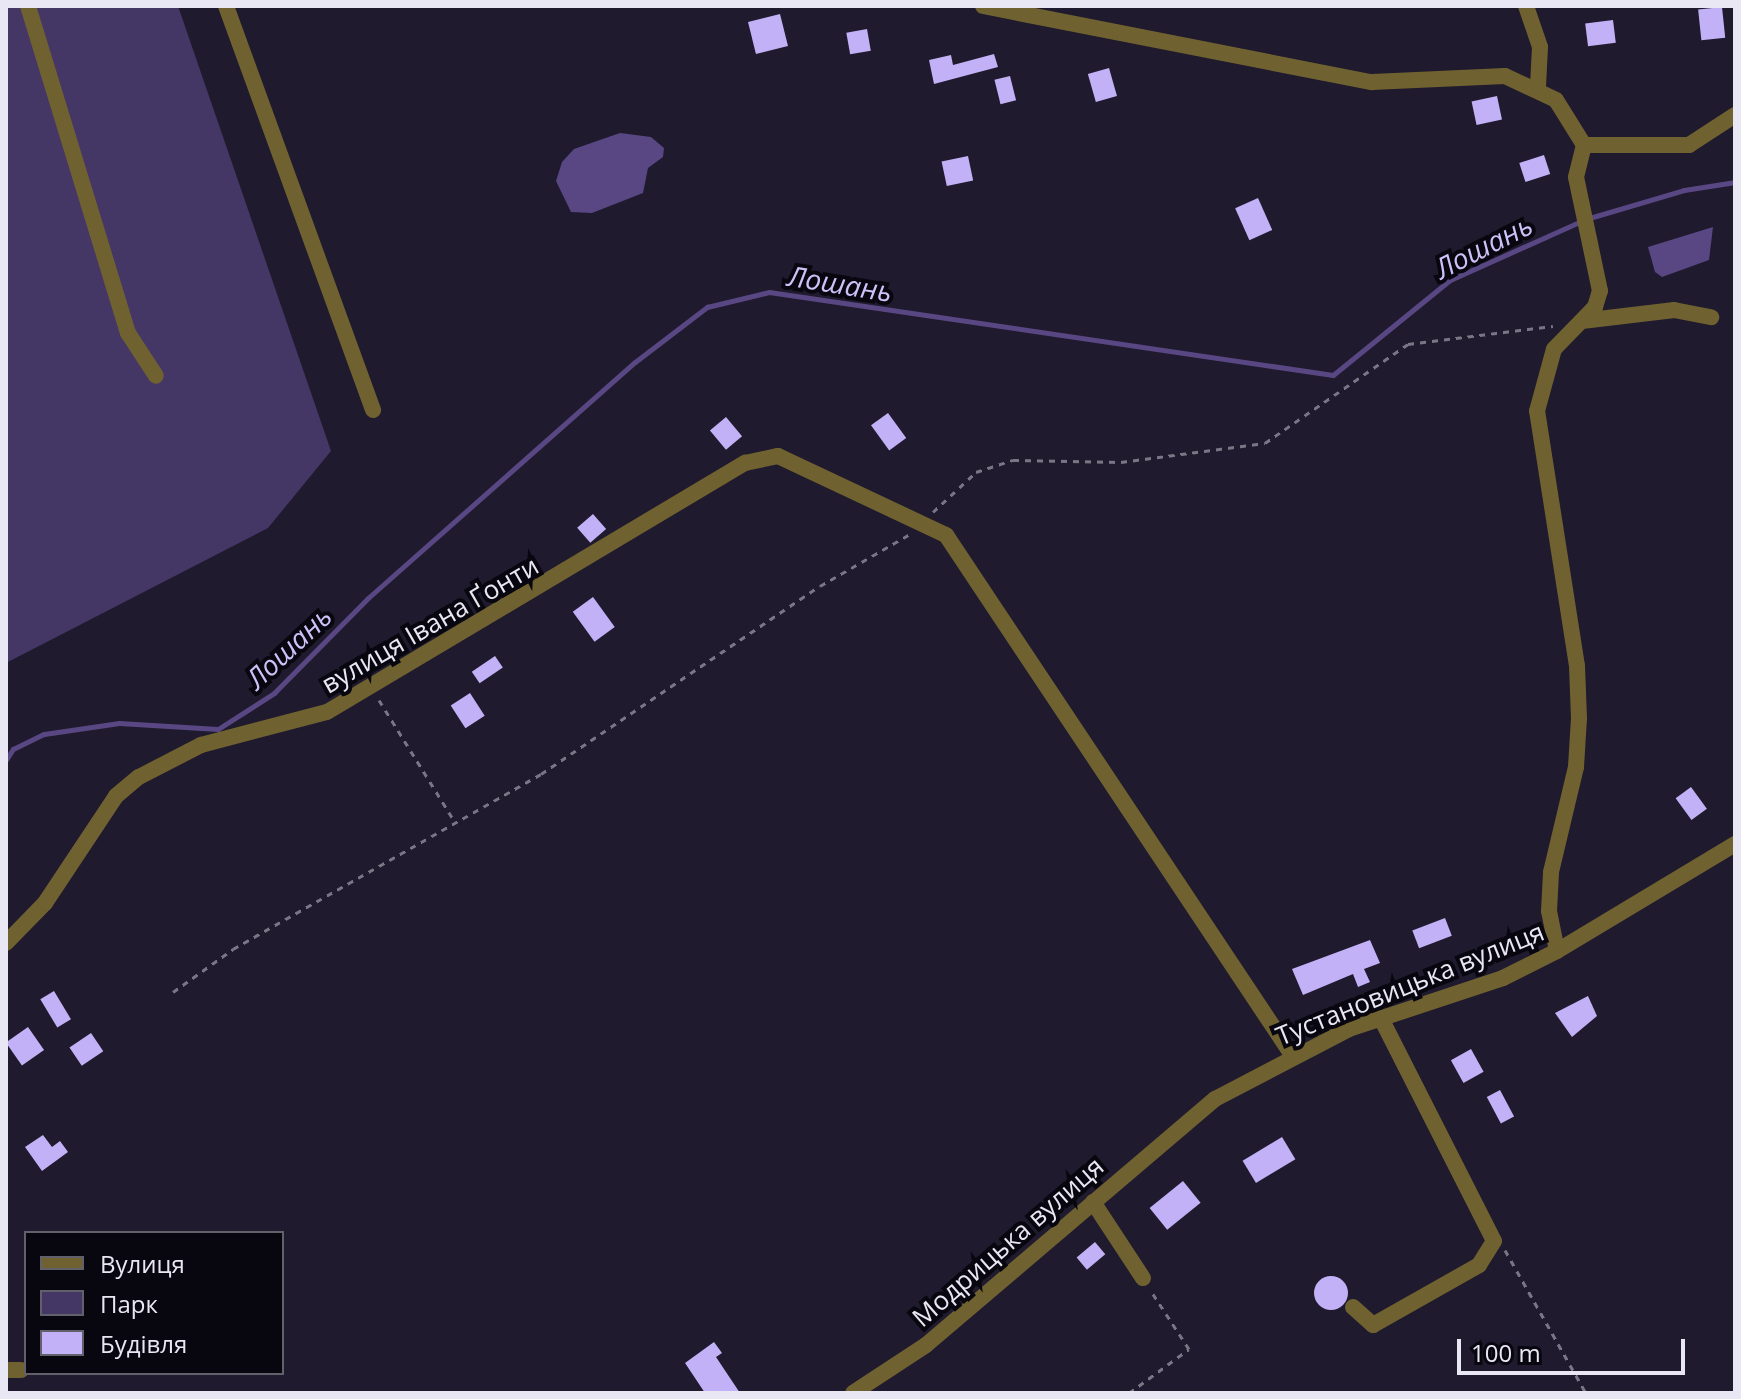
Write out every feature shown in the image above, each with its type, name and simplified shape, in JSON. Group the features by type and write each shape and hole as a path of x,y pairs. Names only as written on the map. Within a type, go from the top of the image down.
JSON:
{"street":[{"path":"28,6 128,333 156,376"},
{"path":"226,6 373,410"},
{"path":"983,6 1372,82 1480,74 1538,87 1567,111 1584,145 1576,169 1580,208 1600,291 1582,321 1554,349 1537,411 1578,692 1576,767 1551,872 1549,911 1557,951"},
{"path":"1526,6 1540,47 1538,87"},
{"path":"1584,145 1689,145 1735,115"},
{"path":"1582,321 1674,310 1711,317"},
{"name":"вулиця Івана Ґонти","path":"6,943 45,903 116,796 139,777 201,745 292,724 371,689 745,463 778,456 794,460 864,502 946,535 1292,1055"},
{"name":"Тустановицька вулиця","path":"1187,1120 1292,1055 1381,1018 1503,978 1612,924 1735,844"},
{"path":"1353,1307 1373,1325 1479,1265 1490,1253 1492,1228 1381,1018"},
{"name":"Модрицька вулиця","path":"853,1393 926,1345 1187,1120"},
{"path":"1093,1202 1143,1278"}],"path":[{"path":"173,992 233,949 541,774 921,523 964,481 991,466 1023,460 1121,462 1265,443 1408,344 1582,321"},
{"path":"371,689 455,822"},
{"path":"1492,1228 1586,1393"},
{"path":"1129,1393 1189,1349 1143,1278"}],"green space":[{"path":"6,6 178,6 331,451 268,528 6,663"}],"shaded area":[{"path":"620,133 651,137 664,148 663,157 648,168 643,193 592,213 571,212 556,181 562,162 574,149"},
{"path":"1713,227 1709,260 1662,277 1655,272 1648,247"}],"building":[{"path":"1722,7 1725,38 1701,40 1698,10"},
{"path":"780,14 788,46 756,54 748,22"},
{"path":"1613,20 1616,43 1588,46 1585,23"},
{"path":"867,29 871,51 850,54 846,33"},
{"path":"994,54 998,67 934,84 929,60 951,55 953,65"},
{"path":"1109,68 1117,96 1096,102 1088,74"},
{"path":"1010,76 1016,100 1001,104 994,80"},
{"path":"1497,96 1502,119 1477,125 1472,101"},
{"path":"1544,155 1550,174 1525,182 1519,163"},
{"path":"968,156 973,180 947,186 942,162"},
{"path":"1258,198 1272,230 1249,240 1235,208"},
{"path":"888,413 906,438 889,450 871,425"},
{"path":"726,417 742,436 726,450 710,430"},
{"path":"593,514 606,529 590,543 577,528"},
{"path":"593,597 615,627 595,642 573,612"},
{"path":"495,656 503,668 480,683 472,672"},
{"path":"470,693 485,716 465,728 451,706"},
{"path":"1691,787 1707,809 1691,820 1676,798"},
{"path":"1445,918 1452,936 1419,948 1412,931"},
{"path":"1370,940 1380,963 1364,969 1370,982 1358,987 1353,974 1303,995 1292,969"},
{"path":"54,991 71,1019 57,1028 40,999"},
{"path":"1588,996 1597,1016 1572,1037 1555,1013"},
{"path":"28,1027 44,1050 22,1065 6,1042"},
{"path":"91,1033 103,1051 82,1066 69,1048"},
{"path":"1471,1049 1484,1072 1463,1083 1451,1060"},
{"path":"1500,1090 1514,1116 1501,1124 1487,1097"},
{"path":"43,1135 52,1147 60,1141 68,1152 42,1171 25,1147"},
{"path":"1282,1137 1295,1159 1256,1183 1243,1161"},
{"path":"1183,1181 1201,1203 1167,1230 1150,1208"},
{"path":"1095,1242 1105,1254 1087,1270 1077,1257"},
{"path":"1331,1276 1343,1281 1348,1293 1343,1305 1331,1310 1319,1305 1314,1293 1319,1281"},
{"path":"714,1342 722,1353 716,1357 740,1393 705,1393 685,1363"}],"waterway":[{"name":"Лошань","path":"6,760 13,749 44,734 119,723 218,729 274,693 368,598 635,362 707,307 769,292 1333,375 1450,280 1586,219 1684,190 1735,182"}]}
